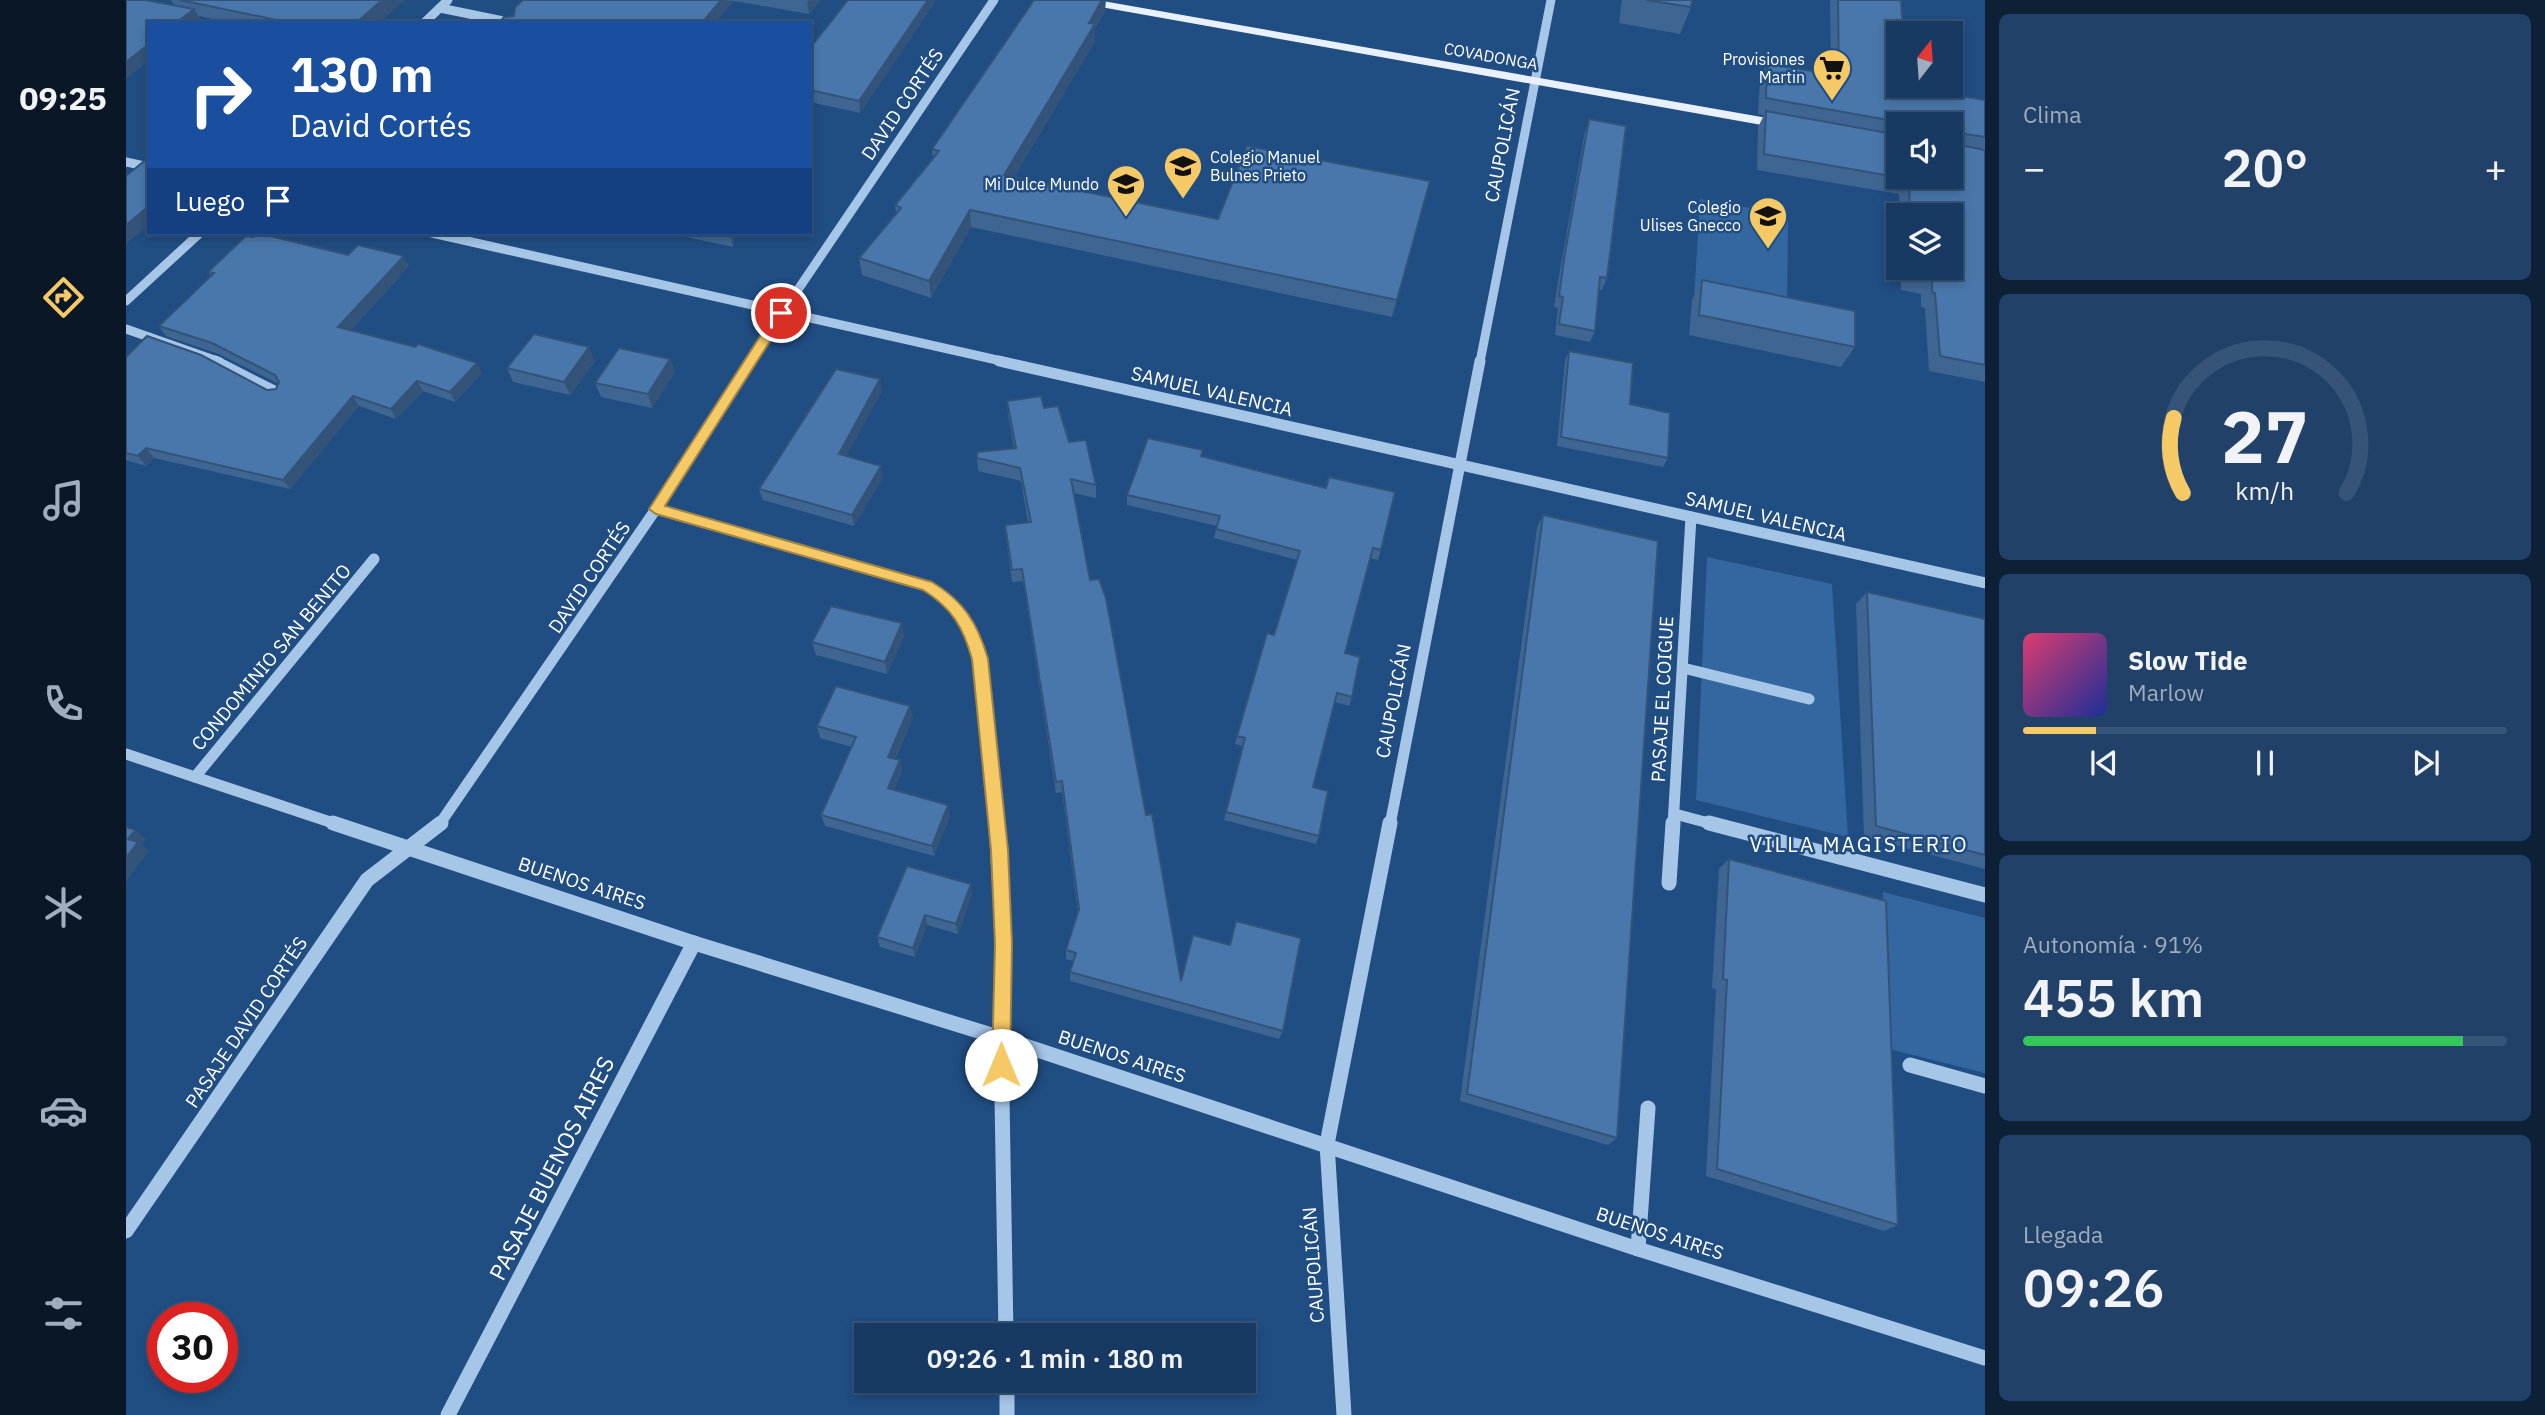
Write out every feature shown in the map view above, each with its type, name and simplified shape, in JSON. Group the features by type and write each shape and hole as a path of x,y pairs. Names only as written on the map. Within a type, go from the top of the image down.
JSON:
{"main road":[{"name":"COVADONGA","path":"1078,0 1791,126"}],"street":[{"path":"426,21 448,0"},
{"name":"DAVID CORTÉS","path":"411,849 444,821 656,509 781,313 994,0"},
{"name":"CAUPOLICÁN","path":"1344,1415 1327,1144 1551,0"},
{"path":"440,8 503,21"},
{"path":"126,162 147,167"},
{"path":"126,301 198,235"},
{"name":"SAMUEL VALENCIA","path":"441,235 1985,583"},
{"path":"126,329 219,362 278,393"},
{"path":"656,509 927,586 948,598 962,614 973,634 980,659 999,850 1003,944 1001,1038 1006,1323"},
{"name":"PASAJE EL COIGUE","path":"1669,883 1691,517"},
{"name":"CONDOMINIO SAN BENITO","path":"195,777 374,559"},
{"path":"1683,668 1809,699"},
{"name":"BUENOS AIRES","path":"128,759 195,777 694,943 1001,1038 1639,1249 1985,1358"},
{"path":"1675,814 1985,895"},
{"name":"PASAJE DAVID CORTÉS","path":"126,1231 367,880 411,849"},
{"name":"PASAJE BUENOS AIRES","path":"448,1415 694,943"},
{"path":"1910,1065 1985,1086"},
{"path":"1639,1249 1648,1108"},
{"path":"1007,1393 1007,1415"}],"shaded area":[{"path":"1700,199 1788,215 1787,318 1694,300"},
{"path":"1707,557 1832,584 1848,837 1696,800"},
{"path":"1883,892 1985,918 1985,1073 1889,1049"}],"building":[{"path":"126,0 145,0 194,9 179,21 147,21 147,46 126,62"},
{"path":"180,0 382,0 358,21 281,21"},
{"path":"523,0 721,0 704,21 501,21 504,17 514,16 515,7"},
{"path":"848,0 928,0 859,101 812,90 812,45"},
{"path":"1034,0 1102,0 1089,23 1095,24 1004,175 1218,219 1247,146 1430,181 1397,300 970,210 929,281 859,258 901,208 895,205 939,151 932,149"},
{"path":"1646,0 1692,0 1691,7"},
{"path":"1838,0 1901,0 1902,21 1886,21 1886,98 1964,97 1985,100 1985,137 1963,134 1963,112 1886,112 1886,120 1766,98 1767,64 1839,75"},
{"path":"1766,111 1886,133 1886,175 1764,154"},
{"path":"1589,119 1626,126 1607,278 1600,277 1595,331 1559,324 1563,297 1559,296 1565,253"},
{"path":"1963,146 1985,150 1985,365 1940,356 1932,280 1963,280 1963,203 1910,203 1909,189 1963,189"},
{"path":"147,159 147,208 126,225 126,176"},
{"path":"266,235 348,255 358,245 404,256 338,327 415,347 418,344 477,363 450,392 417,381 391,409 353,396 283,480 146,448 138,456 126,453 126,357 147,336 201,355 267,390 276,389 279,382 275,375 212,343 159,326 214,273 208,272 246,236"},
{"path":"1702,280 1855,311 1855,347 1699,315"},
{"path":"534,334 589,347 564,382 507,368"},
{"path":"619,348 670,359 648,394 595,383"},
{"path":"1569,351 1633,363 1630,404 1670,413 1668,458 1561,437"},
{"path":"836,369 880,379 839,454 881,466 852,515 759,489"},
{"path":"1041,396 1044,408 1058,406 1069,442 1086,440 1096,485 1071,479 1090,580 1099,579 1106,598 1146,815 1152,814 1181,981 1193,935 1230,945 1236,921 1301,938 1283,1031 1070,972 1076,953 1066,950 1079,909 1062,781 1056,782 1022,569 1012,570 1005,525 1031,522 1020,468 977,458 977,452 1016,448 1007,401"},
{"path":"1148,438 1203,450 1201,456 1326,488 1329,477 1395,492 1381,550 1373,548 1345,653 1360,657 1352,697 1337,693 1313,787 1328,791 1319,836 1226,812 1245,738 1237,736 1267,633 1274,635 1300,551 1216,529 1220,516 1127,495"},
{"path":"1543,515 1658,541 1617,1138 1467,1094"},
{"path":"1867,592 1985,619 1985,855 1876,826"},
{"path":"831,606 902,623 885,662 812,642"},
{"path":"836,686 910,706 888,757 900,760 888,788 948,805 932,846 821,815 856,737 817,726"},
{"path":"126,827 135,830 128,839 138,842 126,858"},
{"path":"1729,859 1886,901 1898,1225 1717,1169 1727,980 1723,979"},
{"path":"907,866 971,884 956,924 925,915 913,948 877,937"}],"place":[{"name":"Provisiones Martin","path":"1832,102"},
{"name":"Colegio Manuel Bulnes Prieto","path":"1183,200"},
{"name":"Mi Dulce Mundo","path":"1126,218"},
{"name":"Colegio Ulises Gnecco","path":"1768,250"}],"district":[{"name":"VILLA MAGISTERIO","path":"1859,844"}],"route":[{"path":"781,313 656,509 927,586 948,598 962,614 973,634 980,659 999,850 1003,944 1001,1065"}]}
